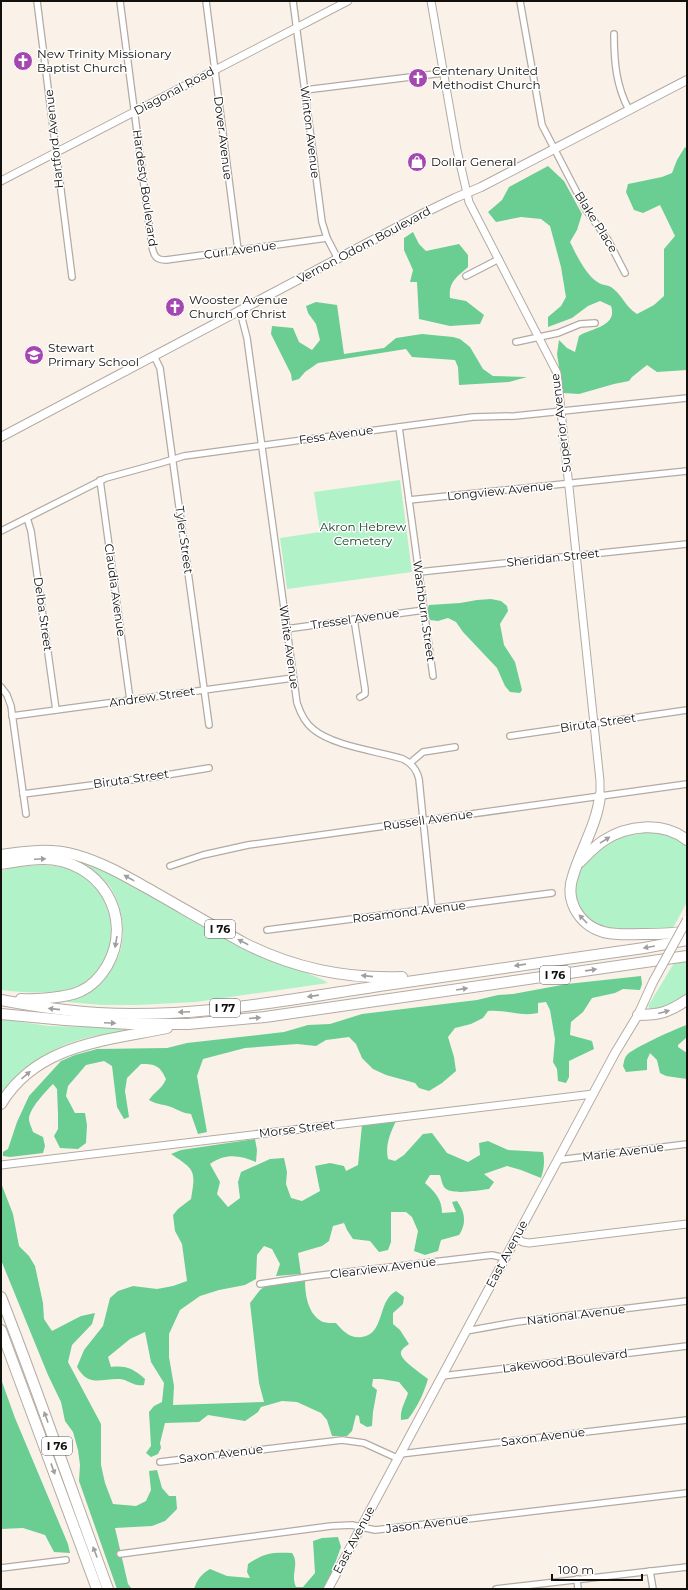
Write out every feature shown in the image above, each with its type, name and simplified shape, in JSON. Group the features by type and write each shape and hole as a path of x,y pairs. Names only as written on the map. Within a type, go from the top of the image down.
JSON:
{"highway":[{"path":"600,796 598,812 576,866 571,884 572,899 578,915 594,929 617,935 673,934 687,931"},
{"path":"576,866 587,854 602,842 622,832 632,829 651,828 667,830 675,832 687,840"},
{"name":"I 76","path":"1,855 44,850 76,855 98,862 245,943 283,959 331,973 382,978 448,976 644,948 687,940"},
{"path":"1,864 44,859 75,866 96,880 104,889 114,910 117,930 115,950 105,968 91,985 81,991 60,997 27,1000 1,996"},
{"name":"I 76","path":"1,1104 14,1087 27,1074 51,1058 88,1043 188,1024 265,1017 687,956"},
{"name":"I 77","path":"1,1000 39,1007 98,1014 162,1013 248,1005 448,976"},
{"path":"638,1015 662,1014 672,1010 687,1000"},
{"path":"1,1014 130,1024 188,1024"},
{"name":"I 76","path":"2,1299 32,1376 108,1589"},
{"name":"I 76","path":"1,1330 97,1589"},
{"path":"1,1333 10,1354"}],"main road":[{"name":"Vernon Odom Boulevard","path":"1,437 424,213 466,194 687,80"},
{"name":"East Avenue","path":"328,1589 593,1094 638,1015 653,982 687,920"}],"street":[{"name":"Hartford Avenue","path":"37,1 72,277"},
{"name":"Hardesty Boulevard","path":"120,1 152,247 155,256"},
{"name":"Dover Avenue","path":"206,1 238,250"},
{"name":"Winton Avenue","path":"293,1 322,222 327,238 338,259"},
{"name":"Diagonal Road","path":"1,181 348,1"},
{"name":"Superior Avenue","path":"431,1 466,194 557,373 594,724 600,796"},
{"name":"Blake Place","path":"520,1 542,125 586,210 608,240 625,273"},
{"path":"614,34 614,57 618,84 629,110"},
{"path":"305,90 443,73"},
{"name":"Curl Avenue","path":"155,256 160,260 166,260 327,238"},
{"path":"466,276 499,259"},
{"name":"White Avenue","path":"240,311 247,338 286,629 299,709 312,729 330,740 397,757 410,763"},
{"path":"516,342 558,333 580,324 595,323"},
{"name":"Tyler Street","path":"154,356 160,368 209,725"},
{"name":"Fess Avenue","path":"1,531 100,480 184,456 473,417 516,416 687,398"},
{"name":"Washburn Street","path":"399,427 433,676"},
{"name":"Longview Avenue","path":"409,500 687,471"},
{"name":"Claudia Avenue","path":"100,480 130,700"},
{"name":"Delba Street","path":"27,518 31,531 56,710"},
{"name":"Sheridan Street","path":"419,572 687,544"},
{"name":"Tressel Avenue","path":"286,629 424,610"},
{"path":"354,619 365,689 365,694 360,697"},
{"name":"Andrew Street","path":"12,716 293,678"},
{"path":"1,687 10,701 26,814"},
{"name":"Biruta Street","path":"510,736 687,710"},
{"path":"432,908 419,779 416,770 410,763 423,752 455,746"},
{"name":"Biruta Street","path":"23,794 209,768"},
{"name":"Russell Avenue","path":"170,866 203,855 248,845 687,784"},
{"name":"Rosamond Avenue","path":"267,930 552,893"},
{"name":"Morse Street","path":"1,1165 593,1094"},
{"name":"Marie Avenue","path":"558,1160 687,1144"},
{"path":"516,1238 523,1242 529,1243 687,1224"},
{"name":"Clearview Avenue","path":"260,1284 314,1276 492,1255 505,1258"},
{"name":"National Avenue","path":"466,1330 516,1322 687,1301"},
{"name":"Lakewood Boulevard","path":"442,1376 687,1346"},
{"name":"Saxon Avenue","path":"160,1462 342,1440 364,1443 399,1456 687,1420"},
{"name":"Jason Avenue","path":"120,1554 331,1526 352,1525 375,1530 687,1493"},
{"path":"1,1568 66,1560"},
{"path":"496,1589 687,1566"},
{"path":"650,1571 653,1589"},
{"path":"577,1579 578,1589"}],"green space":[{"path":"685,147 687,149 687,370 657,372 647,365 629,381 579,394 563,393 557,354 559,340 567,348 575,352 579,336 607,323 612,313 611,306 600,301 588,306 572,318 548,327 548,317 561,306 566,297 561,267 550,226 541,219 521,217 496,222 488,212 502,200 509,187 548,166 564,181 582,214 577,230 570,242 582,264 594,280 615,290 629,308 637,314 654,305 664,296 664,249 675,236 660,205 643,213 634,210 626,192 628,184 662,177 672,173 677,160"},
{"path":"413,232 419,244 426,251 459,244 468,255 468,267 454,280 450,288 450,298 466,301 484,315 480,324 450,326 419,319 417,282 410,282 413,270 404,250 404,238"},
{"path":"316,302 337,305 344,354 384,348 396,338 422,334 453,337 460,339 470,347 483,369 493,376 527,377 509,382 459,385 458,367 455,360 412,357 406,349 318,363 305,372 299,379 292,381 291,374 271,334 272,326 293,328 299,342 312,350 320,340 316,324 308,313 306,306"},
{"name":"Akron Hebrew Cemetery","path":"400,480 412,572 287,589 280,538 320,532 314,492"},
{"path":"491,599 501,601 507,606 508,611 500,624 504,645 515,662 522,690 520,693 510,692 505,686 497,668 463,632 456,622 448,618 438,621 430,620 427,610 429,605"},
{"path":"659,831 679,839 687,845 687,902 672,930 618,932 595,925 578,908 574,888 581,867 590,855 621,835"},
{"path":"72,858 102,869 213,932 252,952 317,977 328,983 196,1002 102,1005 67,1002 67,1000 93,990 104,979 115,964 122,943 123,932 120,910 111,888 98,875"},
{"path":"42,865 67,868 80,874 94,885 103,899 109,916 111,932 109,949 103,965 92,978 75,989 39,992 16,992 1,990 1,871 15,867"},
{"path":"687,961 687,995 664,1008 651,1011 648,1006 674,963"},
{"path":"641,976 642,984 640,990 623,989 615,993 592,998 583,1012 571,1022 570,1035 592,1041 594,1049 569,1061 569,1077 566,1083 558,1081 557,1069 553,1062 555,1039 550,1010 546,1002 538,1003 538,1013 526,1014 488,1011 483,1018 471,1024 455,1028 448,1037 454,1057 456,1071 442,1083 429,1091 419,1088 415,1083 386,1075 373,1069 362,1058 356,1044 349,1037 326,1040 316,1046 297,1044 245,1048 203,1059 197,1076 207,1132 198,1134 191,1114 149,1100 166,1079 162,1071 154,1065 141,1064 127,1078 125,1091 129,1117 124,1119 117,1107 112,1066 104,1061 86,1065 68,1086 66,1096 75,1113 85,1113 87,1125 86,1143 78,1149 60,1148 54,1136 58,1129 58,1114 57,1089 53,1084 35,1105 29,1119 33,1132 43,1137 45,1146 43,1153 10,1157 3,1156 3,1152 8,1149 17,1122 29,1096 61,1061 75,1055 97,1049 167,1048 187,1043 284,1032 308,1025 330,1024 362,1014 477,1000 498,995 513,994 567,984"},
{"path":"1,1019 49,1026 129,1028 129,1030 95,1036 64,1045 52,1051 30,1065 1,1094"},
{"path":"687,1025 687,1037 678,1045 678,1047 687,1053 687,1079 666,1076 660,1073 657,1060 650,1053 647,1060 647,1070 626,1072 623,1066 625,1058 630,1052 656,1038"},
{"path":"396,1121 388,1144 388,1159 395,1161 404,1155 423,1134 432,1133 447,1153 468,1162 480,1155 479,1143 488,1141 508,1150 543,1152 544,1165 541,1178 507,1166 484,1174 494,1182 489,1189 458,1192 447,1190 442,1183 440,1175 430,1175 425,1183 437,1196 441,1204 442,1213 456,1212 452,1202 457,1201 462,1209 464,1222 462,1231 459,1235 441,1240 438,1251 425,1255 414,1251 418,1231 412,1217 406,1212 391,1212 391,1242 388,1250 379,1252 370,1241 353,1239 344,1223 333,1226 329,1241 322,1246 298,1253 301,1274 276,1276 280,1264 272,1249 264,1246 257,1255 256,1279 245,1285 219,1290 200,1296 180,1310 169,1334 169,1357 174,1386 173,1405 264,1402 259,1383 250,1303 260,1290 265,1286 305,1280 308,1304 314,1315 323,1322 336,1323 347,1334 354,1337 369,1335 374,1330 378,1324 386,1302 396,1291 404,1297 403,1304 393,1313 393,1324 400,1330 409,1344 402,1350 402,1357 408,1364 428,1379 420,1400 411,1415 408,1419 401,1420 402,1409 408,1393 399,1382 373,1379 372,1386 377,1390 372,1426 367,1427 360,1423 359,1416 356,1415 352,1431 347,1436 332,1436 327,1420 321,1413 297,1402 282,1401 261,1407 258,1412 245,1421 208,1415 199,1422 165,1423 160,1443 161,1448 158,1454 151,1457 146,1453 151,1446 149,1412 154,1406 162,1402 164,1383 151,1362 145,1332 130,1339 108,1357 111,1367 125,1367 133,1370 145,1379 144,1385 137,1385 120,1379 91,1380 86,1378 77,1367 84,1350 103,1326 110,1298 118,1291 133,1286 157,1289 173,1286 187,1281 182,1244 175,1231 173,1215 191,1199 193,1176 192,1172 185,1164 171,1154 181,1150 255,1139 257,1150 256,1162 233,1156 221,1158 210,1164 220,1182 217,1194 228,1207 240,1198 238,1182 241,1172 270,1159 284,1158 287,1172 286,1184 291,1198 302,1201 320,1191 315,1166 330,1163 344,1166 346,1171 358,1165 362,1125"},
{"path":"1,1183 13,1214 19,1246 29,1256 35,1266 43,1303 44,1319 52,1331 81,1316 95,1313 92,1324 72,1345 68,1362 101,1424 101,1465 105,1483 113,1504 136,1506 146,1501 151,1490 149,1471 157,1470 162,1488 169,1496 176,1496 177,1509 165,1521 152,1526 115,1528 128,1584 132,1589 117,1589 79,1481 80,1465 73,1432 65,1421 61,1402 48,1375 1,1260"},
{"path":"1,1379 15,1418 68,1544 70,1553 54,1552 45,1535 23,1528 1,1529"},
{"path":"338,1537 341,1547 325,1589 194,1589 196,1583 204,1573 210,1569 227,1576 250,1578 247,1572 248,1564 264,1555 279,1553 292,1553 295,1561 294,1582 296,1587 303,1587 315,1573 313,1541 322,1538"}],"place":[{"name":"New Trinity Missionary Baptist Church","path":"23,61"},
{"name":"Centenary United Methodist Church","path":"418,78"},
{"name":"Dollar General","path":"417,162"},
{"name":"Wooster Avenue Church of Christ","path":"175,307"},
{"name":"Stewart Primary School","path":"34,355"}]}
